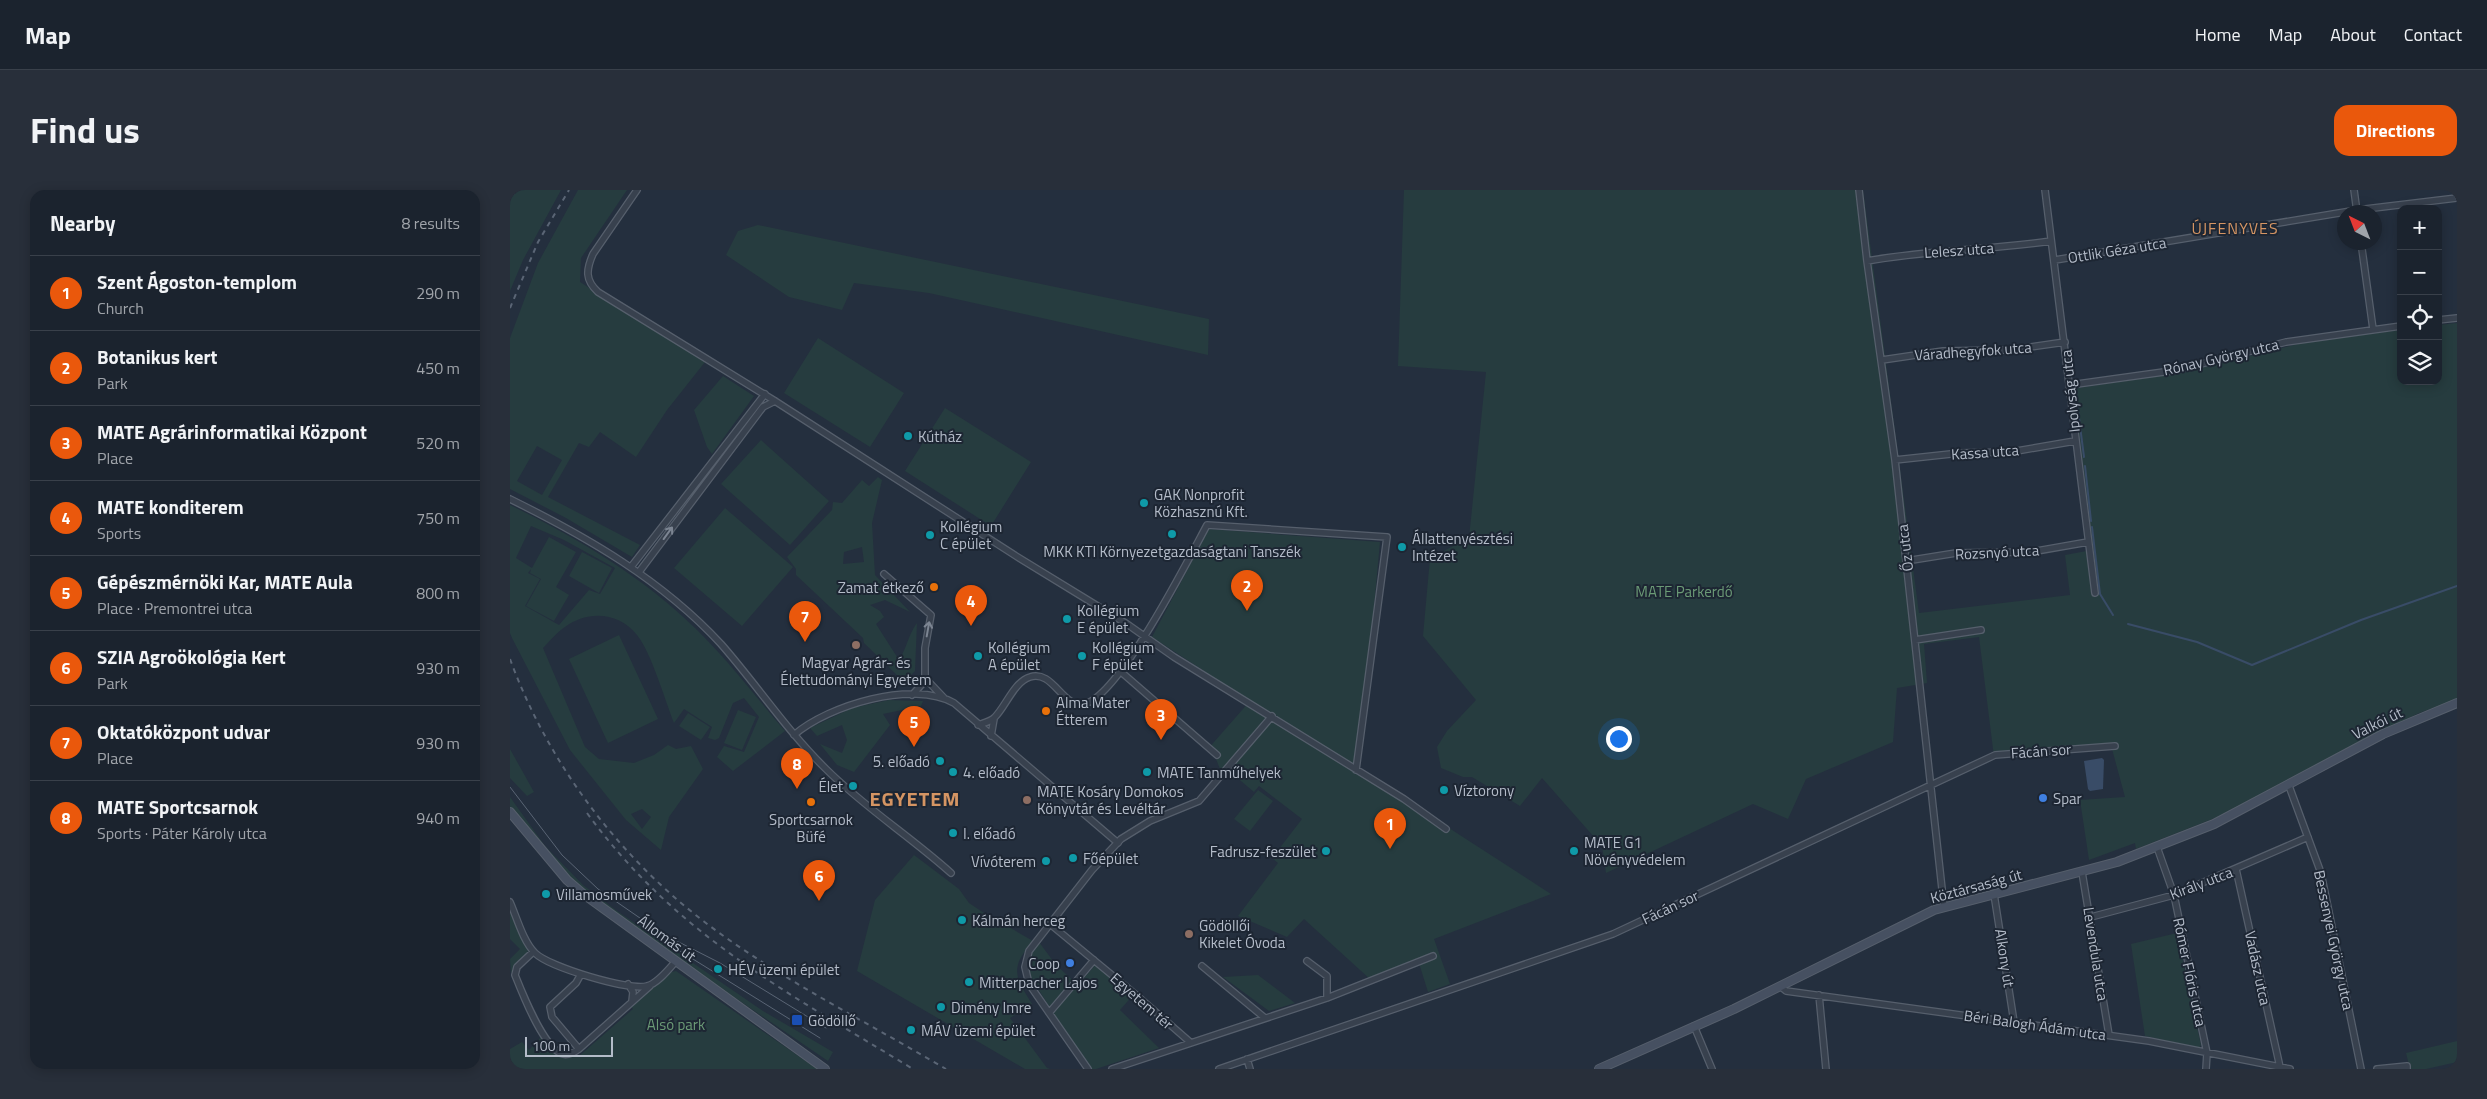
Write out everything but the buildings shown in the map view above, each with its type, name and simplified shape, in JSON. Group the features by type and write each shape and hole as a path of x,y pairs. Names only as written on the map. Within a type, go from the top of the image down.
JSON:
{"main road":[{"name":"Valkói út","path":"2312,773 2384,734 2457,703"},
{"name":"Köztársaság út","path":"1598,1069 1780,986 1944,907 2082,872 2157,847 2214,824 2312,773"},
{"name":"Állomás út","path":"510,812 574,886 825,1069"}],"street":[{"path":"637,190 593,254 587,274 592,287 775,400 925,498 1146,636 1174,657 1272,716 1404,799 1446,828"},
{"name":"Őz utca","path":"1859,190 1895,460 1944,907"},
{"name":"Ipolyság utca","path":"2044,190 2055,260 2075,441 2095,593"},
{"path":"2354,190 2356,205"},
{"name":"Ottlik Géza utca","path":"2382,208 2457,198"},
{"name":"Ottlik Géza utca","path":"2055,260 2337,214"},
{"name":"Lelesz utca","path":"1867,261 1915,253 2008,247 2051,241"},
{"path":"2362,250 2373,330"},
{"path":"2442,320 2457,318"},
{"name":"Rónay György utca","path":"2070,385 2178,370 2286,342 2397,327"},
{"name":"Váradhegyfok utca","path":"1882,360 1943,351 2010,350 2065,342"},
{"path":"639,572 765,394"},
{"path":"631,567 763,407 775,400"},
{"name":"Kassa utca","path":"1895,460 1960,453 2010,452 2075,441"},
{"path":"510,499 573,530 639,572 720,643 826,770 951,873"},
{"path":"991,736 994,719 1022,682 1030,677 1043,677 1075,703 1082,705 1093,701 1120,671 1146,636 1207,525 1386,536 1356,770"},
{"name":"Rozsnyó utca","path":"1906,561 1956,553 2031,552 2088,542"},
{"path":"648,545 656,549"},
{"path":"884,574 931,615 925,648 924,684 912,695"},
{"path":"1915,640 1981,630"},
{"path":"1120,671 1217,755"},
{"path":"925,678 944,698 978,724 1118,843"},
{"path":"794,734 815,721 853,704 880,698 912,695 928,694 944,698"},
{"path":"1088,1069 1030,984 1025,967 1028,951 1092,870 1118,843 1150,821 1199,801 1272,716"},
{"path":"978,724 994,719"},
{"name":"Fácán sor","path":"1219,1069 1606,937 1995,756 2115,746"},
{"name":"Bessenyei György utca","path":"2288,786 2322,873 2361,1069"},
{"name":"Király utca","path":"2091,918 2174,894 2308,837"},
{"name":"Rómer Flóris utca","path":"2157,847 2174,894 2207,1053 2206,1069"},
{"name":"Vadász utca","path":"2236,869 2280,1067"},
{"name":"Levendula utca","path":"2082,872 2109,1035"},
{"name":"Alkony út","path":"1994,894 2014,1022"},
{"path":"510,902 533,952 560,968 642,987 650,986"},
{"name":"Egyetem tér","path":"1050,924 1190,1042"},
{"path":"533,952 515,972 528,1006 557,1051 569,1055 579,1050 676,961"},
{"name":"Egyetem tér","path":"1112,1069 1327,998 1433,956"},
{"path":"1049,1013 1094,960"},
{"path":"1307,962 1327,976 1327,998"},
{"path":"1202,966 1265,1018"},
{"path":"579,1050 552,1018 550,1007 576,983 582,974"},
{"path":"628,984 632,992 632,1002"},
{"name":"Béri Balogh Ádám utca","path":"1780,986 1786,991 2109,1035 2290,1069"},
{"path":"1819,995 1826,1069"},
{"path":"1694,1026 1712,1069"},
{"path":"1247,1059 1250,1069"},
{"path":"2377,1069 2407,1067"}],"green space":[{"path":"514,190 561,190 523,260 510,291 510,195"},
{"path":"578,190 627,190 581,258 580,282 705,362 667,410 636,457 600,432 589,447 579,443 548,497 640,545 632,557 566,518 510,489 510,338 538,263","holes":["537,446 562,460 542,495 517,481"]},
{"name":"MATE Parkerdő","path":"1404,190 1863,190 1919,613 2070,595 2065,555 2092,550 2079,463 2074,392 2078,388 2184,372 2311,341 2397,330 2397,385 2442,385 2442,325 2457,323 2457,700 2419,713 2336,754 2215,818 2136,849 2135,843 2089,860 2080,800 2125,797 2112,749 1994,757 1979,637 1924,644 1927,683 1897,688 1893,742 1806,779 1788,819 1753,804 1606,873 1602,846 1542,778 1520,806 1472,777 1463,777 1441,768 1437,747 1447,731 1476,700 1423,636 1430,558 1469,538 1486,372 1398,366"},
{"path":"758,225 1209,319 1208,355 929,293 854,283 842,310 789,297 726,255 738,231"},
{"path":"818,338 904,393 870,447 784,393"},
{"path":"723,376 754,396 712,454 707,447 694,410"},
{"path":"945,408 1031,462 991,526 905,471"},
{"path":"761,440 829,501 790,545 721,484"},
{"path":"878,477 882,480 872,523 875,575 910,612 885,600 870,605 880,611 884,617 876,624 899,660 917,623 915,671 904,682 864,643 863,638 796,575 796,569 787,557 832,510 833,502 842,503 862,480 869,486","holes":["862,547 864,562 843,564 844,552"]},
{"path":"510,505 608,559 675,609 707,640 785,731 733,771 717,757 724,746 744,752 759,717 744,698 733,703 719,738 715,740 708,738 712,727 684,709 674,723 647,653 630,627 612,618 593,616 574,622 556,634 543,648 585,747 599,759 634,763 654,755 668,745 676,749 691,746 703,769 669,817 661,850 626,820 570,750 510,633","holes":["531,526 564,540 615,568 600,594 589,590 559,625 525,606 540,579 528,573 531,569 530,573 541,579 526,606 554,621 569,595 556,587 576,552 549,537 532,568 516,558","642,809 651,817 642,829 631,814"]},
{"path":"725,508 793,567 742,626 674,568"},
{"path":"1209,529 1380,542 1360,757 1353,766 1551,894 1434,939 1450,984 1428,992 1418,960 1371,980 1304,919 1287,937 1238,916 1278,863 1272,858 1302,819 1259,786 1254,792 1235,776 1222,774 1216,759 1207,750 1250,701 1152,637"},
{"path":"582,552 612,568 599,593 569,576"},
{"path":"619,635 658,719 608,743 569,659"},
{"path":"889,700 923,701 921,706 883,714 890,725 854,772 837,765 820,744 842,753 847,740 842,725 817,736 810,728 852,708"},
{"path":"738,710 756,717 742,750 724,743"},
{"path":"688,713 710,727 701,740 679,726"},
{"path":"510,749 534,792 527,796 510,778"},
{"path":"1258,790 1273,801 1250,831 1234,819"},
{"path":"510,797 545,846 583,885 617,911 763,1011 833,1052 828,1061 649,939 584,891 571,879 510,808"},
{"path":"914,855 959,889 969,903 1033,941 1021,958 1017,972 1021,986 1032,1004 1010,1018 1047,1068 1050,1069 1025,1069 857,971 875,900"},
{"path":"510,908 528,951 511,973 510,959 520,949 510,939"},
{"path":"2177,933 2201,1045 2199,1048 2145,1036 2131,944"},
{"path":"1039,942 1056,965 1078,985 1096,964 1134,994 1120,1010 1159,1048 1096,1069 1089,1069 1028,973 1030,952"},
{"name":"Alsó park","path":"676,971 817,1069 510,1069 510,1049 522,1042 529,1050 541,1037 556,1053 565,1056 576,1055 578,1057 633,1009 631,1006 667,973"},
{"path":"1258,975 1295,1003 1269,1011 1223,977"},
{"path":"2457,1041 2457,1062 2426,1069 2410,1069 2406,1053"}],"water":[{"path":"2102,758 2104,760 2103,789 2090,791 2088,789 2084,761"}],"waterway":[{"path":"2076,395 2084,457"},
{"path":"2085,466 2091,521"},
{"path":"2092,527 2100,594 2113,615"},
{"path":"2128,624 2197,642 2252,665 2361,620 2457,586"}],"tram line":[{"path":"510,787 562,855 598,889 663,934 720,963 826,1028"},
{"path":"672,946 820,1038"}],"railway":[{"path":"510,308 538,242 569,190"},
{"path":"510,659 546,738 569,775 594,811 651,876 684,905 745,951 946,1069"},
{"path":"587,813 621,856 658,894 696,928 778,987 913,1069"}],"place":[{"name":"Kútház","path":"908,436"},
{"name":"GAK Nonprofit Közhasznú Kft.","path":"1144,503"},
{"name":"MKK KTI Környezetgazdaságtani Tanszék","path":"1172,534"},
{"name":"Kollégium C épület","path":"930,535"},
{"name":"Állattenyésztési Intézet","path":"1402,547"},
{"name":"Zamat étkező","path":"934,587"},
{"name":"Botanikus kert","path":"1247,611"},
{"name":"Kollégium E épület","path":"1067,619"},
{"name":"MATE konditerem","path":"971,626"},
{"name":"Oktatóközpont udvar","path":"805,642"},
{"name":"Magyar Agrár- és Élettudományi Egyetem","path":"856,645"},
{"name":"Kollégium A épület","path":"978,656"},
{"name":"Kollégium F épület","path":"1082,656"},
{"name":"Alma Mater Étterem","path":"1046,711"},
{"name":"MATE Agrárinformatikai Központ","path":"1161,740"},
{"name":"Gépészmérnöki Kar, MATE Aula","path":"914,747"},
{"name":"5. előadó","path":"940,761"},
{"name":"4. előadó","path":"953,772"},
{"name":"MATE Tanműhelyek","path":"1147,772"},
{"name":"Élet","path":"853,786"},
{"name":"MATE Sportcsarnok","path":"797,789"},
{"name":"Víztorony","path":"1444,790"},
{"name":"Spar","path":"2043,798"},
{"name":"MATE Kosáry Domokos Könyvtár és Levéltár","path":"1027,800"},
{"name":"Sportcsarnok Büfé","path":"811,802"},
{"name":"I. előadó","path":"953,833"},
{"name":"Szent Ágoston-templom","path":"1390,849"},
{"name":"Fadrusz-feszület","path":"1326,851"},
{"name":"MATE G1 Növényvédelem","path":"1574,851"},
{"name":"Főépület","path":"1073,858"},
{"name":"Vívóterem","path":"1046,861"},
{"name":"Villamosművek","path":"546,894"},
{"name":"SZIA Agroökológia Kert","path":"819,901"},
{"name":"Kálmán herceg","path":"962,920"},
{"name":"Gödöllői Kikelet Óvoda","path":"1189,934"},
{"name":"Coop","path":"1070,963"},
{"name":"HÉV üzemi épület","path":"718,969"},
{"name":"Mitterpacher Lajos","path":"969,982"},
{"name":"Dimény Imre","path":"941,1007"},
{"name":"Gödöllő","path":"797,1020"},
{"name":"MÁV üzemi épület","path":"911,1030"}],"district":[{"name":"ÚJFENYVES","path":"2235,228"},
{"name":"EGYETEM","path":"915,798"}]}
